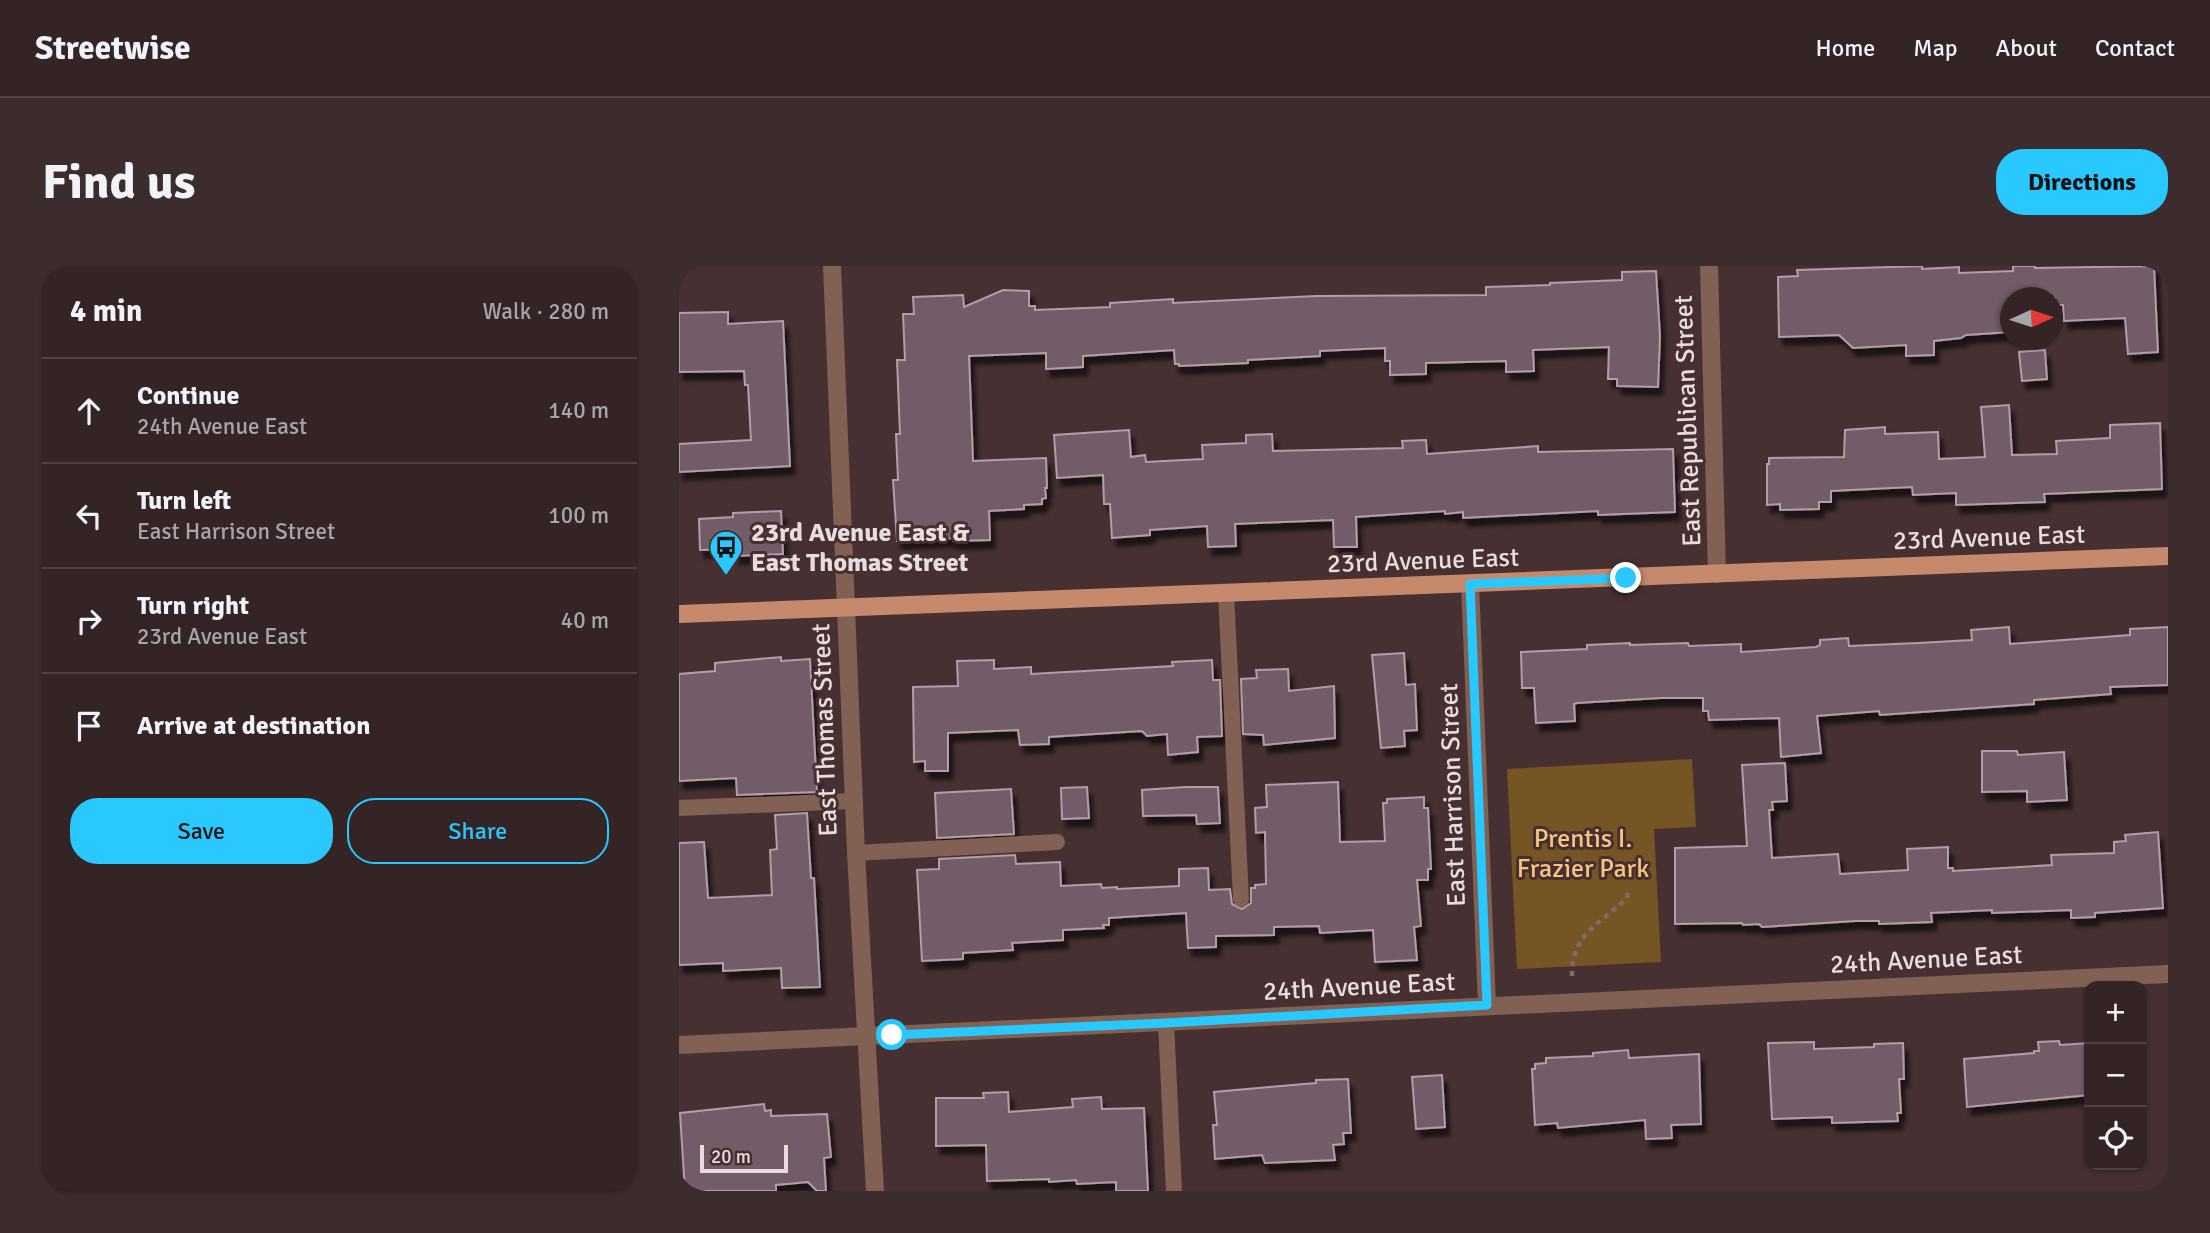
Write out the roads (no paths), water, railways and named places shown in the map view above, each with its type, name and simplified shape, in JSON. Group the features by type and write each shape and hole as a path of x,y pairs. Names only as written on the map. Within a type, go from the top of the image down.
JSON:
{"main road":[{"name":"23rd Avenue East","path":"679,614 2168,556"}],"street":[{"name":"East Thomas Street","path":"832,266 853,801 874,1191"},
{"name":"East Republican Street","path":"1709,266 1717,574"},
{"name":"East Harrison Street","path":"1470,584 1487,1005"},
{"name":"24th Avenue East","path":"679,1045 2168,974"}],"lane":[{"path":"1226,593 1241,899"},
{"path":"679,808 853,801"},
{"path":"856,853 1057,842"},
{"path":"1166,1023 1174,1191"}],"place":[{"name":"23rd Avenue East & East Thomas Street","path":"726,577"}],"park label":[{"name":"Prentis I. Frazier Park","path":"1583,853"}]}
